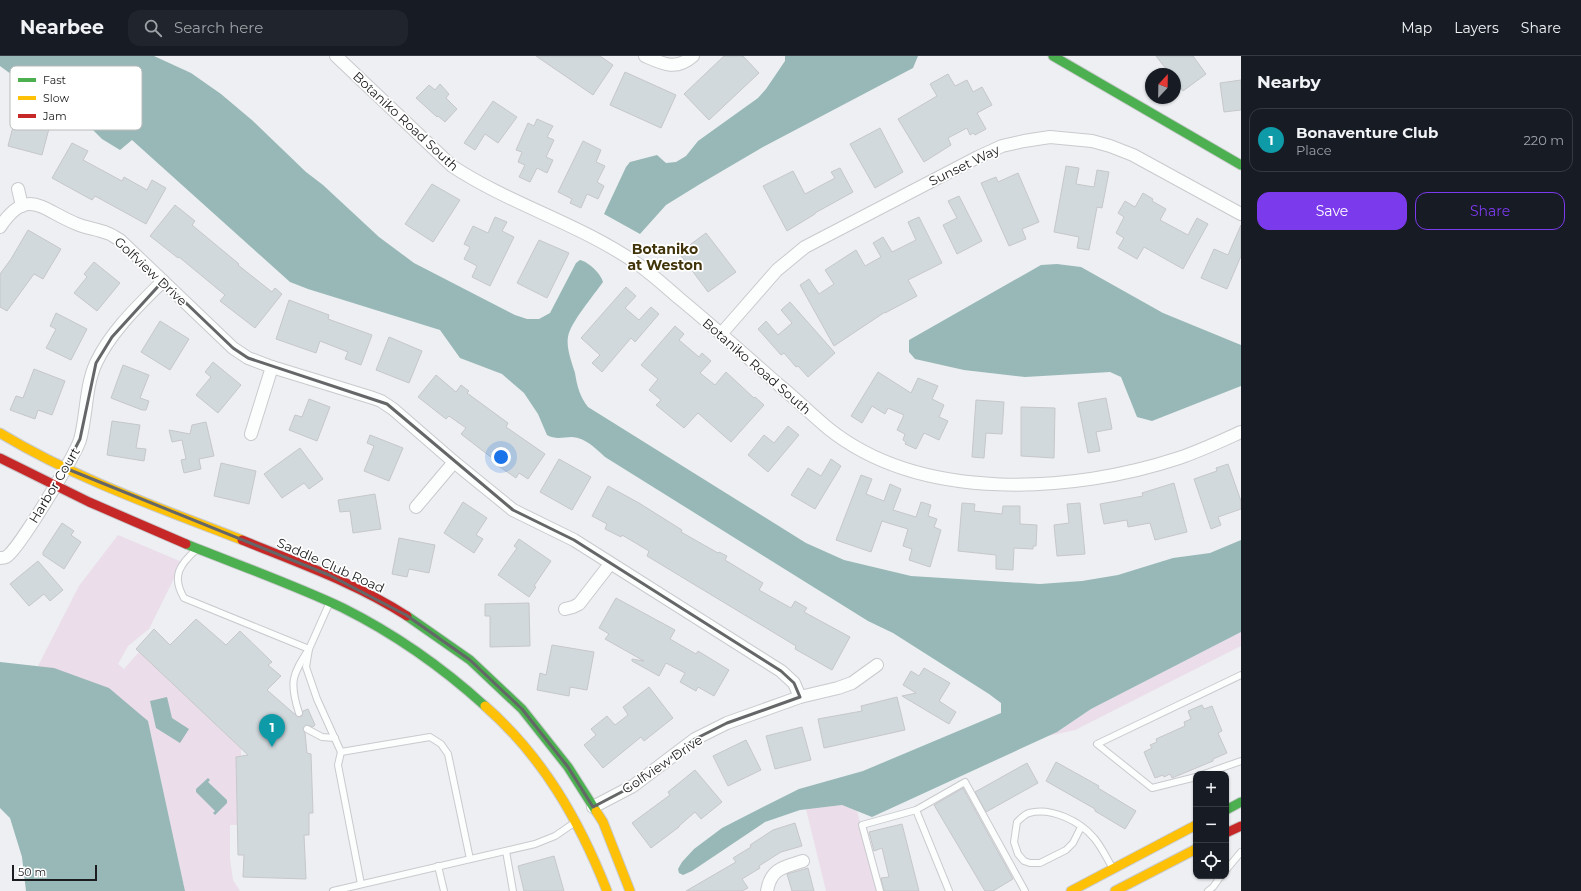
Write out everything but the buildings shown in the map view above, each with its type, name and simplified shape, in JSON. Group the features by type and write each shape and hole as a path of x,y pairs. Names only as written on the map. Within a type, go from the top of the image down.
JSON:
{"street":[{"name":"Botaniko Road South","path":"336,56 452,166 473,180 609,245 641,266 830,430 864,452 902,468 970,482 1004,485 1040,485 1091,480 1181,458 1241,432"},
{"path":"645,56 660,63 675,66 683,63 693,56"},
{"path":"1053,56 1241,165"},
{"name":"Sunset Way","path":"721,334 777,270 805,247 1002,146 1050,137 1092,141 1110,146 1133,155 1241,214"},
{"path":"0,227 6,218 22,206 18,189"},
{"name":"Golfview Drive","path":"22,206 33,204 44,207 76,224 108,233 120,240 233,348 248,358 381,401 393,409 454,462 513,510 574,540 781,671 794,683 800,697"},
{"name":"Harbor Court","path":"0,558 6,557 15,547 75,452 80,439 89,384 96,363 112,337 135,309 163,281"},
{"path":"251,434 272,367"},
{"name":"Saddle Club Road","path":"0,433 30,451 90,480 329,575 369,594 406,615 470,660 522,709 568,767 584,814 597,865 607,891"},
{"name":"Saddle Club Road","path":"0,458 54,487 90,504 330,603 386,632 453,677 494,714 534,758 558,792 584,814 603,822 630,891"},
{"path":"416,507 454,462"},
{"path":"564,610 579,604 610,564"},
{"name":"Golfview Drive","path":"584,814 633,786 695,739 728,723 800,697 852,683 877,665"},
{"path":"1229,808 1241,802"},
{"path":"1229,832 1241,826"},
{"path":"1071,891 1193,827"},
{"path":"1115,891 1193,851"},
{"path":"767,891 770,880 776,872 786,866 803,861"}],"lane":[{"path":"198,548 179,568 178,587 184,598 309,649"},
{"path":"299,713 293,694 294,679 298,666 309,649 330,603"},
{"path":"309,649 306,667 309,678 341,752 338,765 362,884"},
{"path":"1193,778 1152,788 1097,744 1241,675"},
{"path":"307,729 322,737 335,738"},
{"path":"341,752 430,737 441,744 448,754 470,859"},
{"path":"1213,771 1241,761"},
{"path":"880,891 862,825 916,810 965,782 1025,891"},
{"path":"916,810 949,891"},
{"path":"1081,827 1073,843 1066,850 1040,863 1030,863 1024,861 1018,854 1014,842 1017,822 1028,813 1048,811 1067,818 1081,827 1093,836 1113,868"},
{"path":"333,891 546,841 556,836 584,814"},
{"path":"506,851 513,891"},
{"path":"1229,866 1241,852"},
{"path":"438,866 444,891"},
{"path":"1208,891 1218,879"}],"highlighted area":[{"path":"163,281 233,348 248,358 387,404 513,510 574,540 781,671 794,683 800,697 727,723 695,739 633,786 593,807 568,767 522,709 470,660 406,615 329,575 65,468 80,439 96,363 112,337"}],"shaded area":[{"path":"118,535 182,562 149,629 128,646 118,664 124,669 139,652 241,749 241,756 236,757 237,825 230,825 230,859 233,880 240,891 185,891 148,721 38,666 79,586"},
{"path":"1241,632 1241,646 1075,730 1048,736 1057,732 1091,709"},
{"path":"842,805 857,811 880,891 826,891 806,809"}],"water":[{"path":"0,56 154,56 191,73 221,94 253,121 306,172 323,185 379,237 414,263 515,315 527,319 539,319 550,313 576,263 580,260 587,263 597,272 603,282 573,324 568,337 568,346 578,387 588,407 806,543 844,560 911,576 1040,584 1082,581 1118,575 1173,558 1210,553 1241,540 1241,632 1091,709 1057,732 872,817 842,805 800,810 765,822 692,871 683,875 679,873 678,869 682,862 694,849 722,828 799,789 863,771 1001,713 1001,703 893,633 868,621 605,457 586,441 572,437 550,437 547,435 538,414 524,393 502,374 460,358 440,330 290,282 132,140 120,150 102,139 93,130 142,130 142,66 10,66 10,73 0,66"},
{"path":"785,56 918,56 913,68 763,147 666,205 640,234 604,214 626,167 630,162 657,155 666,163 676,162 686,156 698,141 758,98 785,61"},
{"path":"1057,264 1081,267 1163,313 1241,345 1241,386 1152,421 1137,417 1121,377 1110,372 1025,377 964,370 915,359 909,352 909,340 1041,265"},
{"path":"0,662 54,668 109,688 148,721 185,891 26,891 22,857 10,818 0,808"},
{"path":"167,697 172,718 189,729 180,743 156,728 150,701"},
{"path":"208,778 210,780 208,782 227,800 227,803 215,815 213,813 215,811 196,792 196,789"}],"traffic: fast":[{"path":"1053,56 1241,165"},
{"path":"186,544 304,591 362,618 417,652 452,678 485,706"},
{"path":"407,616 470,660 522,709 568,767 596,811"},
{"path":"1229,808 1241,802"}],"traffic: slow":[{"path":"0,433 58,465 88,479 242,540"},
{"path":"485,706 525,746 542,768 557,791 584,839 607,891"},
{"path":"596,811 603,822 630,891"},
{"path":"1071,891 1193,827"},
{"path":"1115,891 1193,851"}],"traffic: jam":[{"path":"0,458 89,502 186,544"},
{"path":"242,540 305,565 368,593 407,616"},
{"path":"1229,832 1241,826"}],"place":[{"name":"Bonaventure Club","path":"272,747"}],"district":[{"name":"Botaniko at Weston","path":"665,258"}]}
